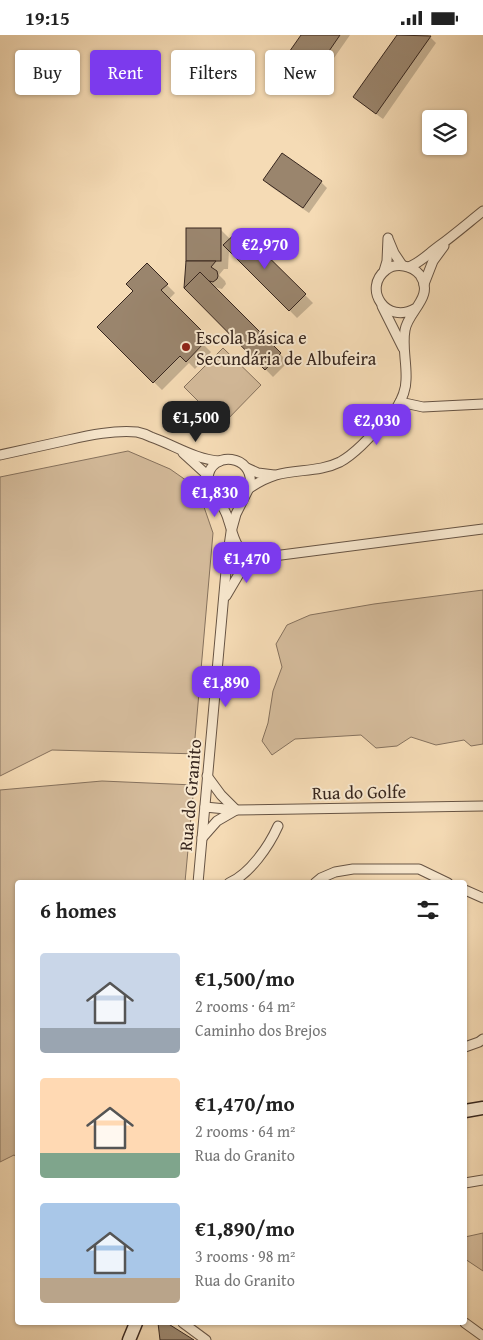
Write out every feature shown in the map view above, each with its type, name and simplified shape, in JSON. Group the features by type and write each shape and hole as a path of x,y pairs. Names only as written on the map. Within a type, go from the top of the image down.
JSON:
{"main road":[{"path":"467,1111 483,1108"},
{"path":"129,1340 135,1325"}],"street":[{"path":"384,271 390,268 418,263 483,211"},
{"path":"404,350 378,299 376,287 387,261 388,238 394,253 405,266 416,271 424,284"},
{"path":"168,443 205,473 211,491 217,497 231,501 238,499 261,481 276,475 327,467 352,455 396,409 400,402 406,381 405,328 423,297 424,284 433,261 449,240"},
{"path":"382,306 395,313 402,314 416,308"},
{"path":"400,402 423,407 483,404"},
{"path":"0,455 95,434 138,432 212,460 228,459 242,463 250,474 247,491"},
{"path":"208,484 209,473 220,461"},
{"path":"247,469 258,473 276,475"},
{"name":"Rua do Granito","path":"198,880 227,560 236,514 247,491"},
{"name":"Rua do Granito","path":"217,497 229,519 231,532"},
{"path":"227,560 258,558 483,529"},
{"path":"231,532 236,543 244,553 258,558"},
{"path":"224,599 239,574 258,558"},
{"path":"202,838 217,821 236,809 221,795 208,776"},
{"name":"Rua do Golfe","path":"205,807 236,809 483,806"},
{"path":"234,880 242,875 266,849 278,826"},
{"path":"319,880 335,872 353,869 419,869 442,880"},
{"path":"467,891 483,898"},
{"path":"467,1046 483,1039"},
{"path":"467,1183 483,1180"},
{"path":"185,1325 206,1340"},
{"path":"467,1325 483,1335"}],"shaded area":[{"path":"223,348 261,385 222,425 184,387"},
{"path":"128,451 170,469 190,483 204,507 213,533 195,738 199,754 52,750 0,776 0,477"},
{"path":"483,590 483,744 471,746 464,740 436,745 411,737 397,746 376,748 361,735 295,739 272,755 262,741 268,723 273,691 282,667 276,644 287,625 310,615 374,604"},
{"path":"102,781 194,785 185,880 15,880 15,1156 0,1162 0,790"},
{"path":"483,1233 483,1271 467,1260 467,1237"}],"building":[{"path":"301,35 340,35 330,50 290,50"},
{"path":"397,35 431,36 376,114 353,97"},
{"path":"282,153 322,181 303,208 263,180"},
{"path":"186,228 221,228 221,261 186,261"},
{"path":"240,229 306,294 289,311 223,245"},
{"path":"186,261 216,261 211,267 217,271 217,279 213,282 209,281 200,272 184,288"},
{"path":"147,263 168,284 161,290 203,332 198,337 204,343 186,362 180,356 153,383 97,327 133,291 126,284"},
{"path":"200,272 281,353 265,370 184,288"},
{"path":"158,1325 170,1325 194,1340 160,1340"}],"place":[{"name":"Escola Básica e Secundária de Albufeira","path":"186,347"}]}
